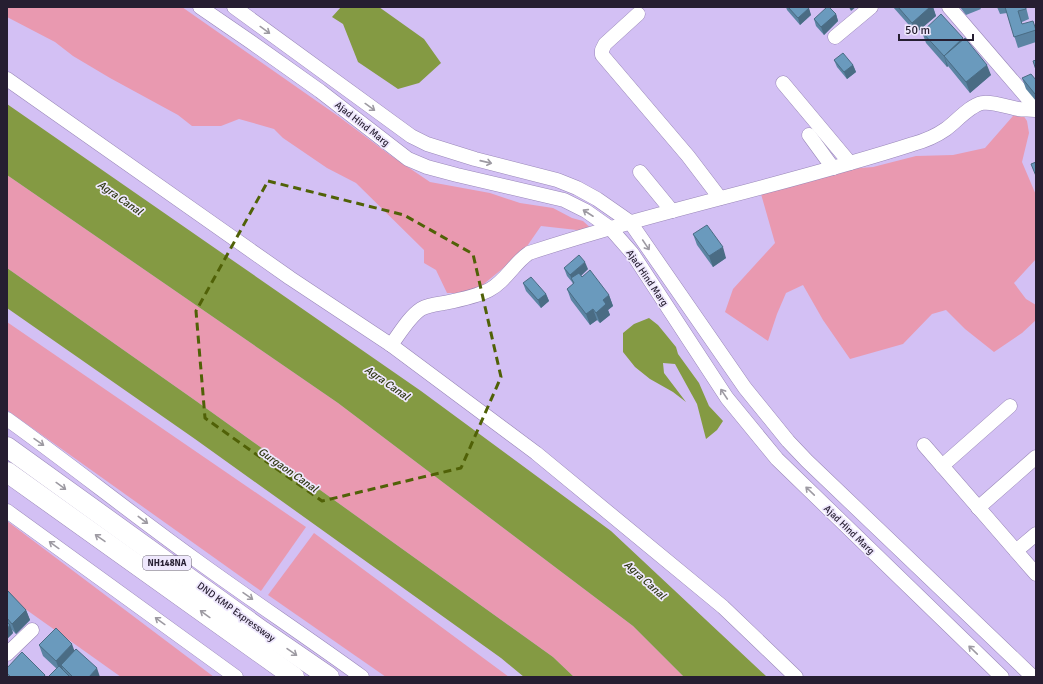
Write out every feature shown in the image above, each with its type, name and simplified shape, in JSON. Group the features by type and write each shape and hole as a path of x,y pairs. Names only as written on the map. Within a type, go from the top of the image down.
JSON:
{"highway":[{"name":"DND KMP Expressway","path":"7,447 256,627 329,677"},
{"name":"DND KMP Expressway","path":"7,472 294,677"}],"street":[{"name":"Ajad Hind Marg","path":"200,7 320,91 408,159 457,175 564,200 586,211 610,228 632,253 727,398 777,460 1002,677"},
{"path":"234,7 411,136 426,144 468,157 557,180 577,188 597,199 630,222 744,388 788,441 807,461 1033,677"},
{"path":"835,37 871,7"},
{"path":"949,7 1036,109"},
{"path":"638,14 605,44 602,50 602,55 688,156 720,198"},
{"path":"7,79 290,278 391,345 536,453 723,607 796,677"},
{"path":"783,83 850,163"},
{"path":"391,345 421,309 428,306 468,298 488,290 495,286 522,258 529,253 630,222 833,168 914,144 932,137 944,130 981,103 988,102 1020,109 1036,109"},
{"path":"809,135 833,168"},
{"path":"640,172 672,211"},
{"path":"942,466 1010,406"},
{"path":"7,419 58,455 196,560 315,642 362,677"},
{"path":"924,445 1036,574"},
{"path":"978,508 1036,458"},
{"path":"7,511 236,677"},
{"path":"1016,551 1036,534"},
{"path":"7,654 32,630"}],"highlighted area":[{"path":"268,181 404,215 473,254 501,377 461,468 322,501 205,418 196,311"}],"shaded area":[{"path":"7,7 182,7 430,182 490,193 520,203 553,208 572,218 583,221 595,232 541,226 523,252 475,293 447,293 436,270 424,263 424,250 356,183 327,168 283,138 274,129 239,119 221,126 192,126 178,115 73,56 55,42 7,17"},
{"path":"1019,109 1027,121 1029,133 1022,162 1036,195 1036,259 1014,283 1026,299 1036,305 1036,320 1022,333 994,352 965,329 946,310 932,314 903,344 850,359 823,320 803,285 786,293 768,341 725,312 733,289 775,243 759,187 822,171 873,167 916,156 953,155 985,148"},
{"path":"7,175 338,403 633,626 684,677 574,677 553,657 196,401 7,268"},
{"path":"7,322 306,527 261,591 7,410"},
{"path":"7,521 214,677 121,677 7,596"},
{"path":"314,533 509,677 386,677 268,595"}],"water":[{"path":"341,7 379,7 424,39 441,63 419,83 398,89 358,62 343,24 332,17"},
{"name":"Agra Canal","path":"7,104 421,391 611,531 767,677 684,677 633,626 338,403 7,175"},
{"name":"Gurgaon Canal","path":"7,268 196,401 553,657 574,677 524,677 501,658 195,439 7,308"},
{"path":"649,318 658,325 676,347 678,354 699,383 709,406 723,421 717,430 706,439 697,404 675,364 663,363 664,373 686,402 673,392 650,379 635,367 623,352 623,333 634,324"}],"building":[{"path":"788,7 808,7 809,8 798,18"},
{"path":"827,7 829,7 836,14 821,27 814,19"},
{"path":"898,7 930,7 912,23"},
{"path":"1005,7 1025,7 1026,9 1018,11 1022,24 1033,21 1036,30 1014,37"},
{"path":"941,14 963,38 944,56 922,32"},
{"path":"965,38 987,65 966,82 944,56"},
{"path":"843,53 853,65 844,72 834,60"},
{"path":"1036,60 1036,70 1033,61"},
{"path":"1031,74 1036,80 1036,94 1022,78"},
{"path":"1036,162 1036,176 1031,164"},
{"path":"707,225 723,247 709,256 693,234"},
{"path":"579,255 585,262 570,275 564,268"},
{"path":"590,270 609,295 603,300 606,304 596,313 593,309 586,314 567,289 574,283 571,278 579,273 582,277"},
{"path":"531,277 546,294 538,300 523,283"},
{"path":"7,590 26,610 12,624 7,618"},
{"path":"7,622 10,625 7,629"},
{"path":"56,628 72,644 56,661 39,645"},
{"path":"76,649 97,668 89,677 73,677 61,665"},
{"path":"22,652 45,675 43,677 11,677 7,673 7,668"},
{"path":"59,666 70,677 48,677"}]}
